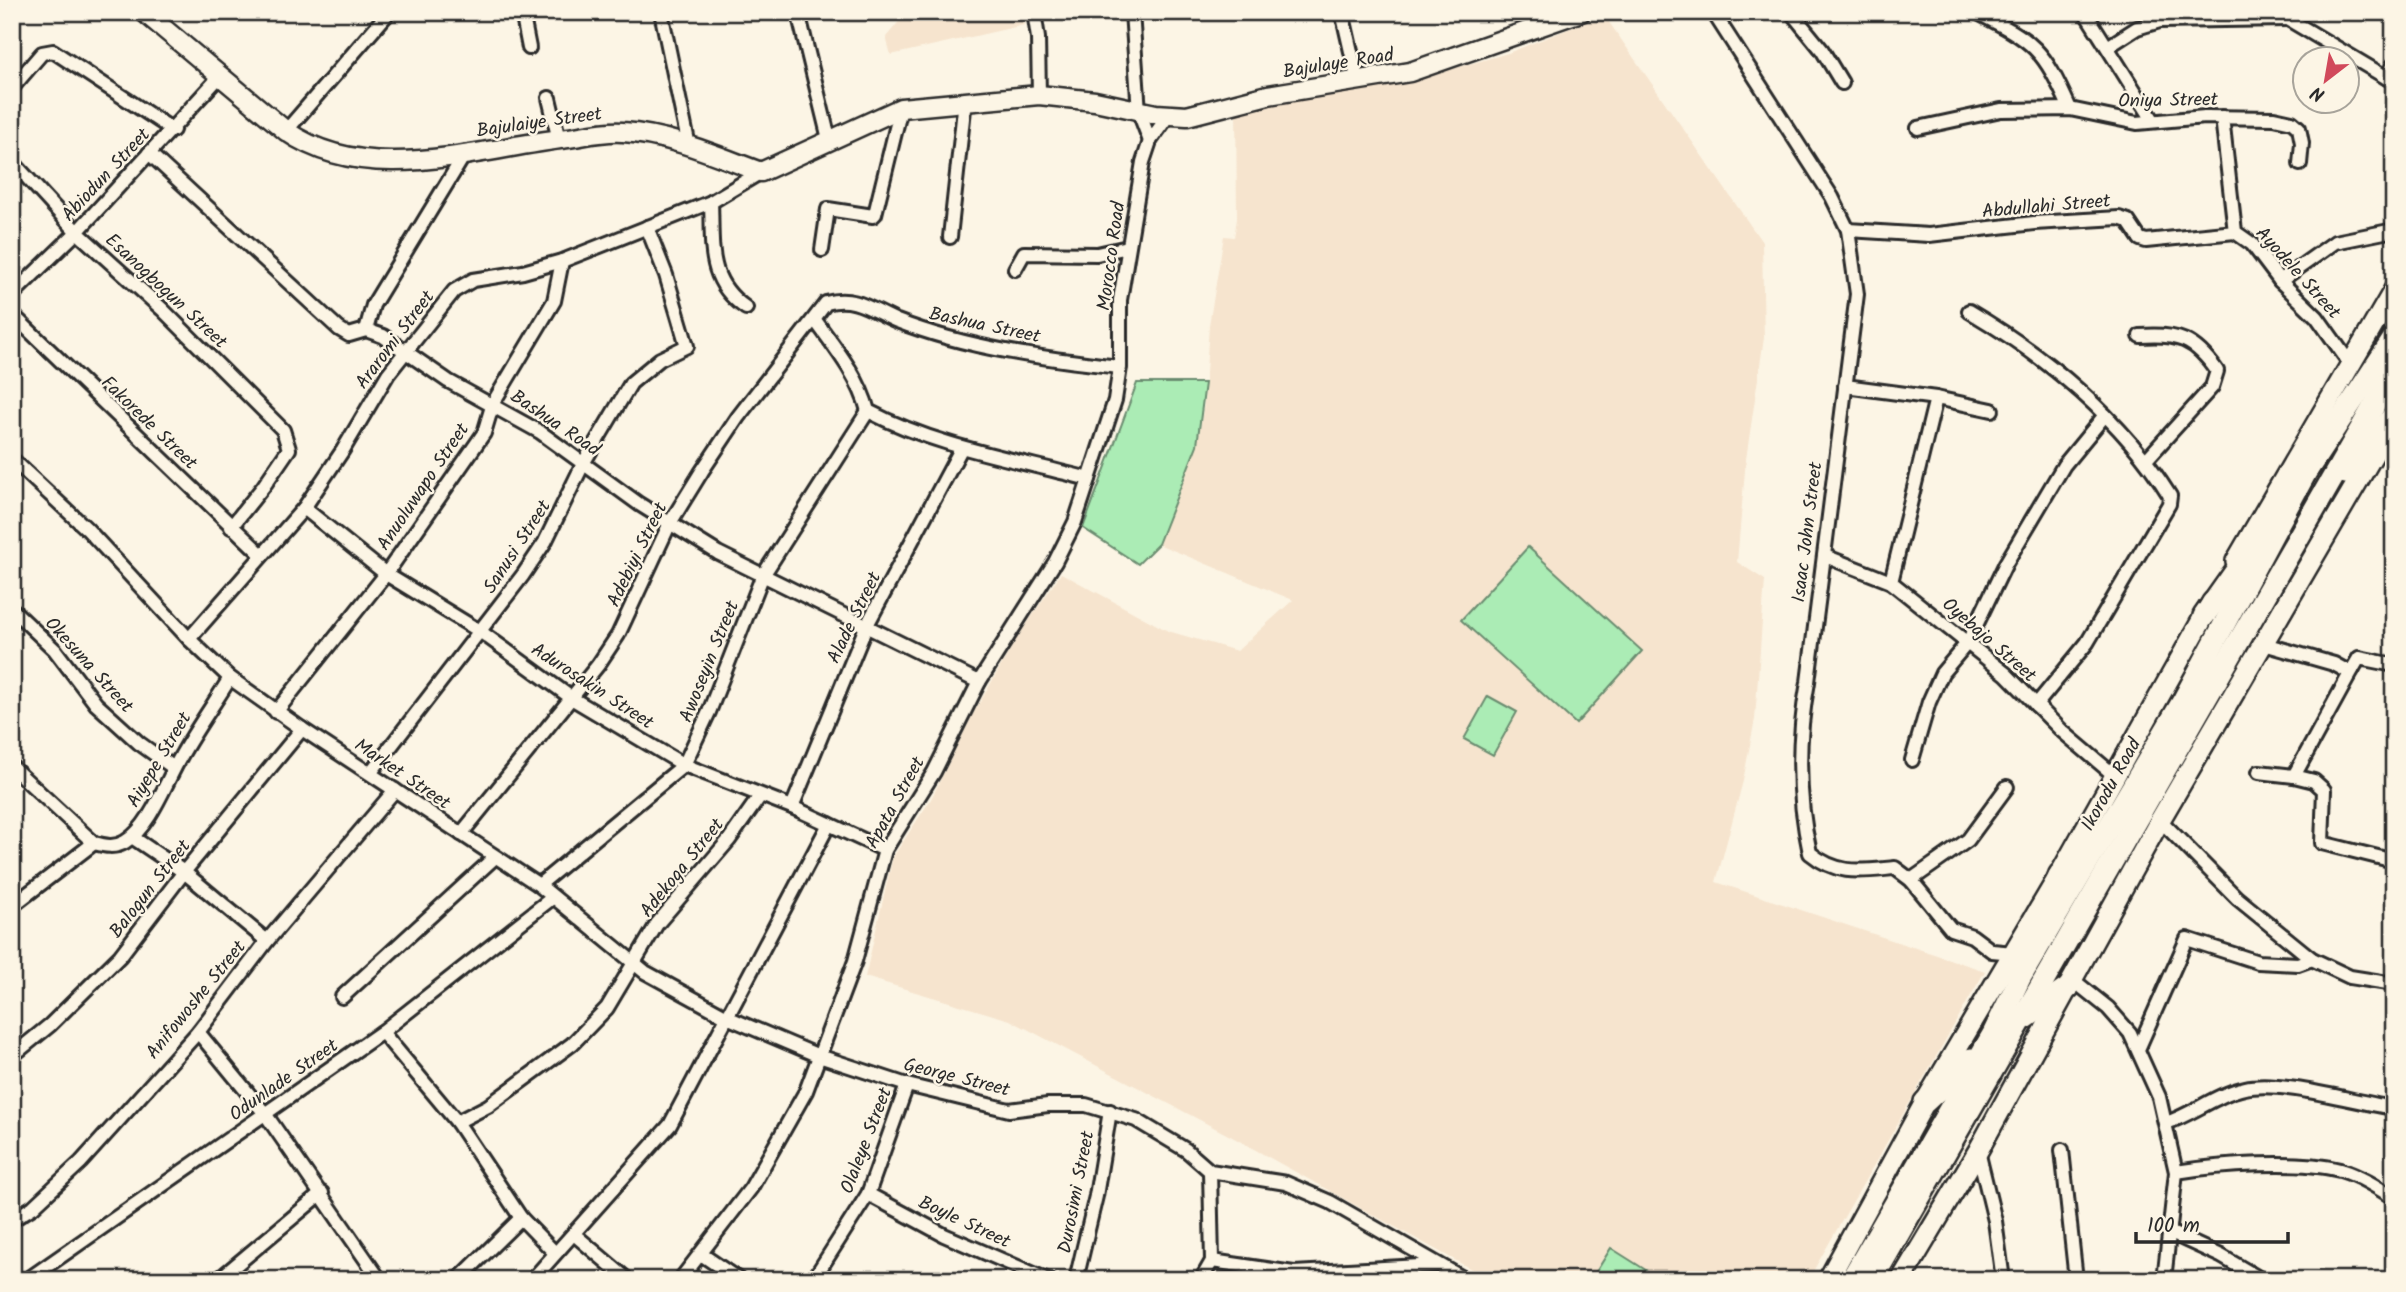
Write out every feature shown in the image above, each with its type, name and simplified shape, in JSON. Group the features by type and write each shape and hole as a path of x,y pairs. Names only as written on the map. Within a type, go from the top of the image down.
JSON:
{"highway":[{"name":"Ikorodu Road","path":"1851,1280 1993,1034 2020,978 2184,699 2306,472 2394,338"},
{"name":"Ikorodu Road","path":"1872,1280 2307,517 2394,371"},
{"path":"2307,517 2394,417"},
{"path":"2204,616 2306,472"},
{"path":"2020,978 2060,874"},
{"path":"2021,1021 2070,984"},
{"path":"1925,1102 1993,1034"}],"main road":[{"name":"Ikorodu Road","path":"1828,1280 1925,1102 2060,874 2204,616 2394,290"},
{"path":"1901,1280 1978,1151 2160,820 2394,417"}],"street":[{"name":"Bajulaiye Street","path":"144,12 286,131 304,143 336,155 383,163 624,132 690,146 761,172"},
{"path":"286,131 389,12"},
{"path":"522,12 529,48"},
{"path":"661,12 690,146"},
{"path":"798,12 829,139"},
{"path":"761,172 901,108 1039,95 1038,38 1034,12"},
{"path":"1132,12 1139,112 1150,141"},
{"path":"1342,12 1357,78"},
{"name":"Bajulaye Road","path":"1039,95 1095,101 1139,112 1187,116 1268,95 1357,78 1410,72 1580,12"},
{"name":"Isaac John Street","path":"1713,12 1827,188 1848,230 1857,294 1825,556 1800,725 1799,780 1810,853 1819,860 1852,873 1895,868 1911,880"},
{"path":"1791,12 1822,50 1842,83"},
{"path":"1976,12 2037,47 2049,64 2070,109"},
{"path":"2085,12 2109,46 2153,120"},
{"path":"2109,46 2137,29 2160,21 2282,15 2390,80 2394,64"},
{"path":"12,88 47,50 173,130"},
{"name":"Abiodun Street","path":"12,295 77,232 221,75"},
{"path":"549,98 559,140"},
{"path":"950,237 965,100"},
{"path":"822,250 828,209 873,216 875,214 901,108"},
{"name":"Oniya Street","path":"1918,128 1993,111 2070,109 2119,121 2222,117 2292,122 2301,134 2300,164"},
{"name":"Morocco Road","path":"1119,372 1120,300 1128,247 1150,141 1168,116"},
{"name":"Ayodele Street","path":"2222,117 2235,232 2252,244 2280,281 2317,317 2351,365"},
{"path":"366,330 373,305 466,152"},
{"name":"Bashua Road","path":"149,153 339,329 349,335 366,330 383,336 447,380 493,403 584,462 639,504 762,577 979,682"},
{"name":"Esanogbogun Street","path":"12,161 77,232 162,309 283,430 289,449 263,488 231,527"},
{"name":"Araromi Street","path":"189,639 304,508 343,450 388,374 444,303 464,284 562,261 711,202 761,172"},
{"path":"711,202 713,249 719,281 746,308"},
{"name":"Abdullahi Street","path":"1848,230 1929,235 2034,223 2119,218 2128,221 2140,239 2146,241 2235,232"},
{"name":"Sanusi Street","path":"371,772 423,701 481,632 545,542 584,462 631,383 660,359 687,346 666,275 647,227"},
{"path":"2280,281 2330,245 2394,230"},
{"path":"1015,269 1024,253 1097,254 1128,247"},
{"name":"Anuoluwapo Street","path":"276,712 386,574 484,433 493,403 547,317 559,285 562,261"},
{"name":"Bashua Street","path":"848,299 911,326 973,343 1119,372"},
{"name":"Adebiyi Street","path":"461,834 573,699 618,635 670,523 738,417 826,303 848,299"},
{"path":"1969,311 2026,349 2105,415 2146,460 2170,496 2169,504 2087,643 2036,705"},
{"name":"Fakorede Street","path":"12,314 262,555"},
{"path":"815,320 843,358 864,395 868,411 898,427 961,449 1089,480"},
{"path":"2140,336 2176,336 2200,350 2217,372 2212,387 2146,460"},
{"name":"Apata Street","path":"680,1280 764,1166 806,1091 855,961 886,850 934,772 979,682 1055,562 1075,522 1115,400 1119,372"},
{"path":"1845,386 1936,398 1992,410"},
{"path":"1891,582 1936,398"},
{"name":"Awoseyin Street","path":"539,885 684,765 709,712 762,577 868,411"},
{"path":"1912,760 1936,684 1968,642 2032,515 2064,465 2105,415"},
{"name":"Alade Street","path":"792,807 866,627 961,449"},
{"name":"Market Street","path":"12,459 87,529 189,639 230,678 276,712 539,885 635,965 729,1018 819,1056"},
{"name":"Adurosakin Street","path":"304,508 386,574 481,632 573,699 684,765 792,807 886,850"},
{"name":"Oyebajo Street","path":"1825,556 1891,582 1968,642 2062,731 2115,776"},
{"name":"Okesuna Street","path":"12,610 55,650 96,704 139,743 174,768"},
{"path":"2264,644 2334,664 2345,670 2353,670"},
{"path":"2294,776 2359,658 2394,665"},
{"name":"Aiyepe Street","path":"94,842 115,846 132,837 162,795 174,768 230,678"},
{"name":"Balogun Street","path":"12,1056 50,1026 120,956 184,872 302,729"},
{"path":"12,906 94,842 13,768"},
{"path":"2259,772 2314,781 2324,790 2322,843 2394,861"},
{"path":"2007,787 1968,840 1911,880 1951,929 1972,936 1992,951 2014,953"},
{"name":"Anifowoshe Street","path":"12,1220 33,1207 81,1162 198,1032 267,941 395,790"},
{"name":"Adekoga Street","path":"457,1122 488,1107 572,1044 607,1008 657,924 729,840 760,796"},
{"path":"2160,820 2237,898 2312,959 2334,972 2394,984"},
{"path":"531,1280 575,1235 670,1125 729,1018 829,824"},
{"path":"132,837 184,872 267,941"},
{"path":"342,997 495,857"},
{"name":"Odunlade Street","path":"27,1280 382,1032 552,898"},
{"path":"2139,1047 2187,939 2258,962 2298,964 2312,959"},
{"path":"2070,984 2108,1008 2139,1047 2166,1123 2176,1172 2164,1280"},
{"path":"198,1032 266,1115 322,1193 378,1279"},
{"path":"382,1032 457,1122 521,1218 555,1253"},
{"name":"George Street","path":"819,1056 907,1084 1009,1110 1048,1105 1086,1105 1136,1120 1176,1144 1210,1171 1286,1183 1330,1202 1466,1280"},
{"name":"Olaleye Street","path":"817,1278 868,1194 907,1084"},
{"path":"2166,1123 2188,1116 2232,1092 2262,1086 2394,1108"},
{"name":"Durosimi Street","path":"1076,1280 1096,1196 1110,1111"},
{"path":"2062,1150 2076,1280"},
{"path":"1978,1151 1995,1221 2003,1280"},
{"path":"2176,1172 2263,1166 2338,1170 2356,1176 2394,1198"},
{"path":"1201,1280 1212,1261 1210,1171"},
{"path":"218,1280 322,1193"},
{"name":"Boyle Street","path":"868,1194 944,1236 1048,1280"},
{"path":"458,1280 521,1218"},
{"path":"2171,1233 2221,1256 2262,1280"},
{"path":"575,1235 628,1280"},
{"path":"701,1254 739,1280"},
{"path":"1212,1261 1294,1273 1438,1265"}],"shaded area":[{"path":"907,12 1021,12 1024,25 891,55 886,37"},
{"path":"1604,15 1762,242 1764,338 1746,459 1737,562 1765,580 1755,719 1743,781 1716,882 1985,971 1808,1280 1491,1280 1234,1138 1010,1020 865,977 893,857 931,799 973,714 1016,640 1061,573 1168,631 1237,651 1293,600 1158,544 1197,445 1204,404 1209,325 1224,236 1234,237 1237,219 1236,104 1328,88 1414,80 1508,53"}],"green space":[{"path":"1137,383 1205,383 1197,445 1158,544 1138,564 1083,528"},
{"path":"1528,547 1642,651 1576,724 1461,620"},
{"path":"1488,696 1517,712 1493,755 1464,739"},
{"path":"1611,1248 1660,1279 1591,1280"}]}
